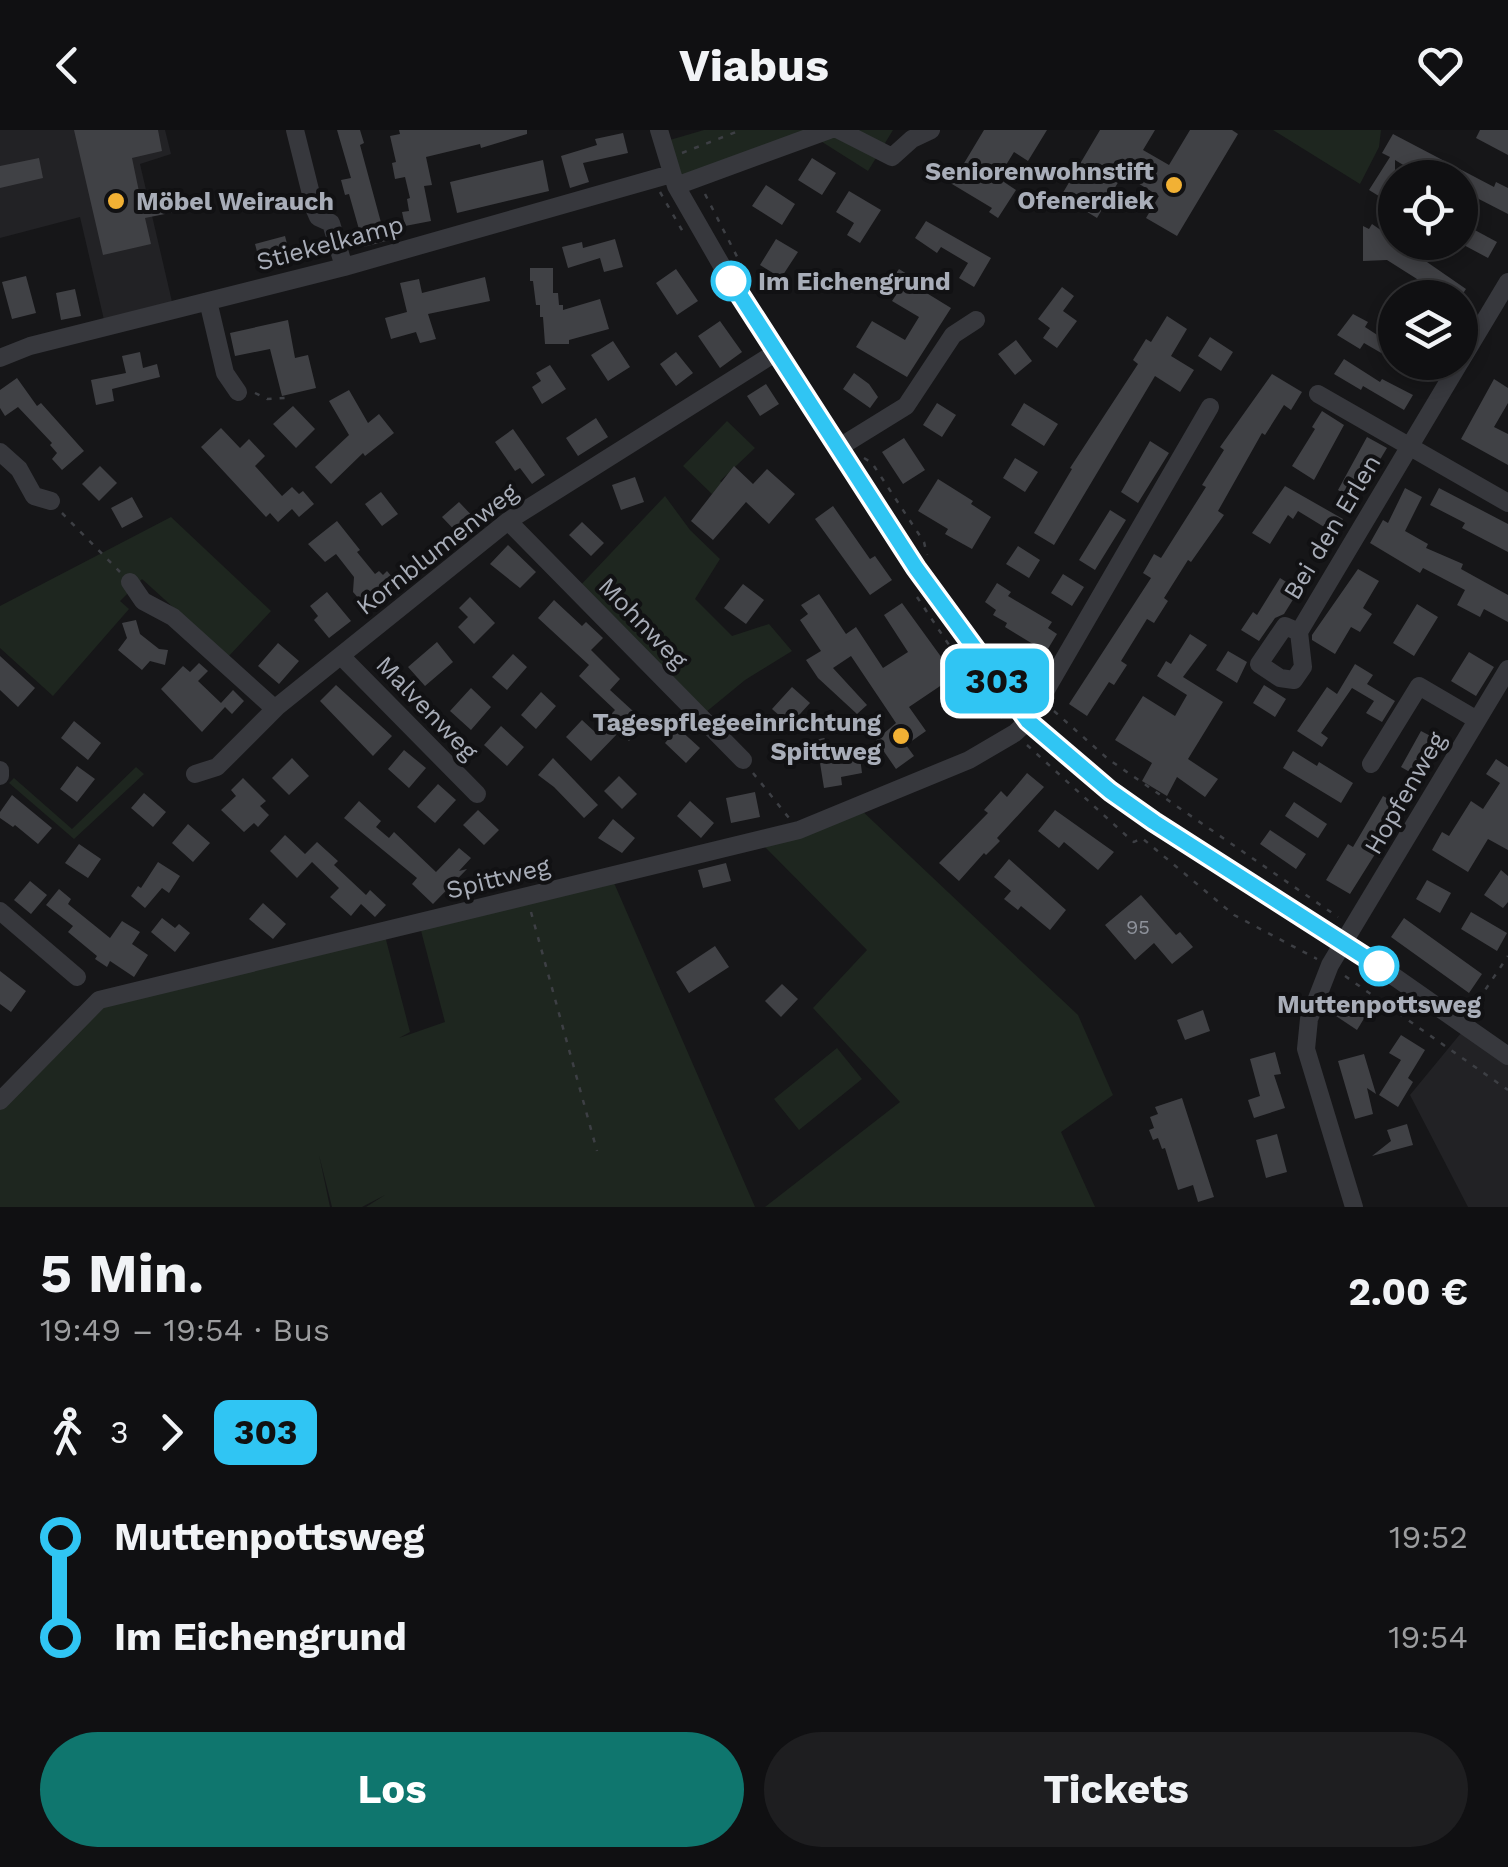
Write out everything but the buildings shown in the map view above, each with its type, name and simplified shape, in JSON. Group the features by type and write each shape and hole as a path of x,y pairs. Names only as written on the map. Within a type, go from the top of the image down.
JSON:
{"street":[{"path":"296,130 315,210 318,218 331,223 344,267"},
{"path":"659,130 674,180 722,267 843,445 946,613 1028,721 1110,791 1154,822 1349,935 1508,1056"},
{"name":"Stiekelkamp","path":"0,358 30,346 674,180 697,178 775,139 829,130"},
{"path":"839,130 892,157 912,135 930,130"},
{"name":"Bei den Erlen","path":"1478,332 1508,282"},
{"path":"208,301 225,373 244,388"},
{"path":"843,445 906,406 953,335 976,320"},
{"name":"Kornblumenweg","path":"195,774 217,768 275,710 508,521 778,351"},
{"name":"Bei den Erlen","path":"1299,632 1286,626 1259,664 1280,678 1294,680 1303,667 1299,632 1449,380"},
{"path":"1318,394 1508,504"},
{"path":"1028,721 1210,406"},
{"path":"0,452 20,469 34,496 51,501"},
{"name":"Mohnweg","path":"508,521 743,760"},
{"path":"130,582 143,602 173,617 275,710"},
{"name":"Malvenweg","path":"341,656 476,794"},
{"name":"Hopfenweg","path":"1349,935 1508,668"},
{"path":"1294,680 1300,701"},
{"path":"1370,764 1419,686 1477,720"},
{"name":"Spittweg","path":"0,1102 98,1000 799,830 968,760 1015,734 1028,721"},
{"path":"0,911 78,977"},
{"path":"1349,935 1330,965 1308,1018 1306,1050 1354,1207"}],"path":[{"path":"685,152 741,130"},
{"path":"697,178 751,284"},
{"path":"244,388 259,397 286,398"},
{"path":"843,445 872,463 924,542 928,560"},
{"path":"51,501 130,582"},
{"path":"988,641 1108,759 1295,890 1349,935"},
{"path":"743,760 799,830"},
{"path":"527,896 598,1152"},
{"path":"1462,1024 1508,956"},
{"path":"1330,965 1508,1090"}],"shaded area":[{"path":"0,130 165,130 171,154 140,164 173,306 105,324 80,217 0,238"},
{"path":"704,130 893,130 868,171 819,140 675,181 663,142"},
{"path":"1273,130 1381,130 1379,147 1360,184"},
{"path":"727,421 755,448 720,481 712,494 683,466"},
{"path":"665,496 690,530 720,559 695,599 732,636 769,624 792,651 745,680 700,717 576,590"},
{"path":"171,517 271,611 228,657 142,579 120,601 129,609 53,696 0,648 0,606"},
{"path":"136,767 144,774 74,839 9,783 14,778 72,829"},
{"path":"858,807 1078,1015 1113,1095 1061,1132 1095,1207 765,1207 900,1102 813,1008 867,950 758,840"},
{"path":"611,876 755,1207 366,1207 385,1195 362,1207 332,1207 319,1155 330,1207 0,1207 0,1108 101,1001 384,932 410,1032 399,1038 445,1022 419,923"},
{"path":"1461,1033 1508,1065 1508,1207 1468,1207 1410,1095"},
{"path":"837,1048 862,1079 799,1130 774,1099"}],"bus line":[{"name":"303","path":"731,281 916,568 1028,721 1110,791 1154,822 1379,966"}],"place":[{"name":"Seniorenwohnstift Ofenerdiek","path":"1174,185"},
{"name":"Möbel Weirauch","path":"116,201"},
{"name":"Im Eichengrund","path":"731,281"},
{"name":"Tagespflegeeinrichtung Spittweg","path":"901,736"},
{"name":"Muttenpottsweg","path":"1379,966"}]}
